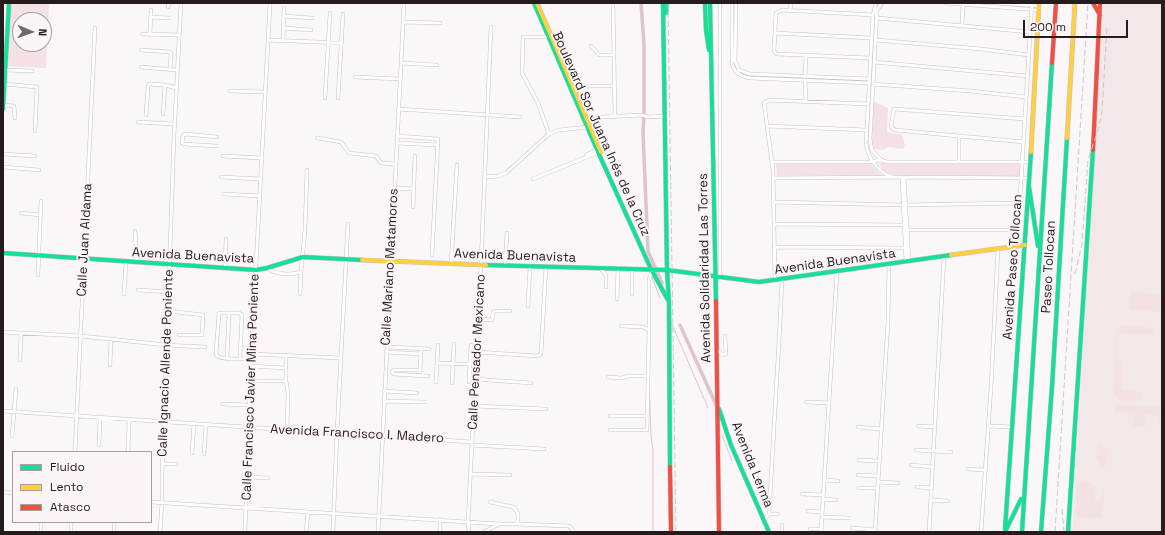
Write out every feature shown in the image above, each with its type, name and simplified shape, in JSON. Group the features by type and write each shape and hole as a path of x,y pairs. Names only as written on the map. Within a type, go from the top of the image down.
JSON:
{"main road":[{"path":"3,109 5,40 9,3"},
{"name":"Boulevard Sor Juana Inés de la Cruz","path":"535,3 547,37 669,302"},
{"name":"Boulevard Sor Juana Inés de la Cruz","path":"535,3 572,86 584,119"},
{"path":"663,3 666,270 669,302 671,532"},
{"path":"664,51 667,3"},
{"path":"705,3 706,30 711,58"},
{"name":"Avenida Solidaridad Las Torres","path":"710,3 717,340 719,532"},
{"name":"Paseo Tollocan","path":"1022,532 1056,3"},
{"name":"Paseo Tollocan","path":"1041,532 1052,387 1075,3"},
{"path":"1093,3 1100,15"},
{"path":"1068,532 1092,165 1100,3"},
{"name":"Avenida Paseo Tollocan","path":"1005,532 1029,187 1039,6"},
{"path":"1029,187 1040,263"},
{"name":"Avenida Buenavista","path":"3,253 256,270 303,257 390,262 618,268 666,270 759,282 1025,245"},
{"name":"Avenida Lerma","path":"718,404 731,445 764,520 767,531"},
{"path":"1005,532 1010,520 1018,508 1024,490"}],"street":[{"name":"Calle Ignacio Allende Poniente","path":"160,532 174,124 181,3"},
{"name":"Calle Francisco Javier Mina Poniente","path":"245,532 250,366 270,3"},
{"name":"Calle Mariano Matamoros","path":"378,532 390,262 404,3"},
{"path":"613,3 615,116"},
{"path":"720,3 720,277"},
{"path":"732,3 732,58 733,67 737,71 750,74 826,82 869,83"},
{"path":"736,3 735,61 737,71"},
{"path":"790,10 791,3"},
{"path":"876,3 873,15 872,38 874,62 870,139 873,152 881,160"},
{"path":"882,3 877,10 876,40 870,58 866,130 867,149 873,161 882,172 894,178"},
{"path":"945,3 963,5 1039,6"},
{"path":"995,3 1032,6"},
{"path":"962,25 963,5"},
{"path":"1018,246 1032,6"},
{"path":"283,41 284,8"},
{"path":"150,34 151,10"},
{"path":"870,58 780,54 774,51 776,13 779,11 790,10 873,15"},
{"path":"325,98 330,13"},
{"path":"338,98 343,14"},
{"path":"284,16 312,18"},
{"path":"151,17 168,18"},
{"path":"877,18 1030,32"},
{"path":"403,22 440,23"},
{"name":"Calle Pensador Mexicano","path":"469,532 470,474 477,352 491,27"},
{"name":"Calle Juan Aldama","path":"75,451 85,259 94,28"},
{"path":"283,28 312,30"},
{"path":"775,33 872,38"},
{"path":"142,34 179,35"},
{"path":"547,37 523,37 522,73 538,103 549,134"},
{"path":"268,40 342,43"},
{"path":"876,40 981,49 1029,55"},
{"path":"591,46 599,55 614,55"},
{"path":"141,50 170,52 170,69"},
{"path":"806,56 806,101"},
{"path":"874,62 1028,76"},
{"path":"401,63 437,65"},
{"path":"141,68 177,70"},
{"path":"5,70 32,72"},
{"path":"355,77 400,79"},
{"path":"805,79 826,77 869,79"},
{"path":"826,77 826,82"},
{"path":"4,82 37,87 35,131"},
{"path":"146,115 149,85 151,83 176,88"},
{"path":"873,84 1026,98"},
{"path":"163,114 165,85"},
{"path":"572,86 614,86"},
{"path":"230,91 265,92"},
{"path":"775,280 774,178 764,107 766,101 868,104"},
{"path":"3,105 14,106 15,118"},
{"path":"398,109 520,117"},
{"path":"1024,142 893,129 891,126 893,110 895,109 1025,119"},
{"path":"584,119 642,114 646,116 665,116"},
{"path":"867,114 872,114"},
{"path":"138,122 174,124"},
{"path":"767,126 866,130"},
{"path":"484,177 498,176 506,173 549,134 559,130 588,127"},
{"path":"182,138 183,135 186,134 217,137"},
{"path":"174,136 182,138"},
{"path":"397,136 438,139 432,255"},
{"path":"959,162 960,136"},
{"path":"419,137 419,144"},
{"path":"182,138 182,143 184,144 216,146"},
{"path":"317,138 339,141 349,153 376,156 381,163 395,164"},
{"path":"397,143 438,145"},
{"path":"533,180 588,154 599,151"},
{"path":"3,154 35,156"},
{"path":"223,156 262,158"},
{"path":"413,207 415,156"},
{"path":"772,162 881,160 887,162 1030,162"},
{"path":"451,264 457,165"},
{"path":"3,167 39,170"},
{"path":"1022,168 1029,169"},
{"path":"300,294 306,217 307,170"},
{"path":"221,177 261,179"},
{"path":"903,177 907,230 907,262"},
{"path":"774,178 1029,178"},
{"path":"394,188 414,189"},
{"path":"224,194 260,196"},
{"path":"38,275 41,201"},
{"path":"774,202 904,205 957,203 1020,204"},
{"path":"21,213 41,215"},
{"path":"905,215 904,225 907,262"},
{"path":"333,532 348,224"},
{"path":"774,224 904,225"},
{"path":"907,230 1018,230"},
{"path":"135,231 137,263"},
{"path":"505,265 507,233"},
{"path":"225,268 226,239"},
{"path":"774,247 905,248"},
{"path":"981,532 998,249"},
{"path":"929,532 944,256"},
{"path":"124,294 126,262"},
{"path":"852,528 875,531 888,321 889,264"},
{"path":"528,306 530,266"},
{"path":"477,352 538,356 541,354 546,266"},
{"path":"267,268 277,273 301,272"},
{"path":"600,268 606,275 606,287"},
{"path":"617,299 618,268"},
{"path":"632,269 632,294"},
{"path":"610,430 646,431 649,280 654,270"},
{"path":"810,529 821,531 837,272"},
{"path":"764,520 769,514 782,279"},
{"path":"138,290 168,292"},
{"path":"168,311 203,315 202,335 179,334"},
{"path":"478,319 492,320 493,312 495,311 510,311"},
{"path":"240,358 242,315 240,313 221,312 218,315 217,356 220,358 251,359"},
{"path":"227,358 230,313"},
{"path":"621,326 643,327 649,330"},
{"path":"3,332 81,336 205,347"},
{"path":"20,360 21,333"},
{"path":"716,349 723,356 725,355 725,336"},
{"path":"110,365 111,339"},
{"path":"452,383 454,344"},
{"path":"436,382 438,345"},
{"path":"469,382 471,345"},
{"path":"386,347 429,349"},
{"path":"407,353 408,348"},
{"path":"420,375 421,349"},
{"path":"386,352 421,354"},
{"path":"251,354 341,358"},
{"path":"286,355 285,368 288,392 287,430"},
{"path":"437,363 469,364 476,362"},
{"path":"469,364 476,367"},
{"path":"250,366 285,368"},
{"path":"420,370 394,370 392,372 394,374 428,376"},
{"path":"407,370 407,375"},
{"path":"608,377 622,378 628,376 647,376"},
{"path":"475,379 531,383"},
{"path":"250,381 286,381"},
{"path":"12,436 16,389"},
{"path":"384,391 416,393"},
{"path":"384,401 424,402"},
{"path":"806,402 829,403"},
{"path":"222,404 250,405"},
{"path":"474,406 546,409"},
{"name":"Avenida Francisco I. Madero","path":"3,412 248,428 337,432 544,449"},
{"path":"610,416 647,416"},
{"path":"99,445 100,418"},
{"path":"128,451 129,420"},
{"path":"192,453 194,424"},
{"path":"204,454 206,425"},
{"path":"918,426 935,427"},
{"path":"988,426 1012,427"},
{"path":"858,427 881,429"},
{"path":"916,450 952,452"},
{"path":"859,460 879,462"},
{"path":"162,464 176,464"},
{"path":"911,465 932,467"},
{"path":"968,469 985,470"},
{"path":"470,474 510,475"},
{"path":"858,475 878,476"},
{"path":"247,477 268,478"},
{"path":"824,480 838,481"},
{"path":"878,482 898,483"},
{"path":"917,487 931,488"},
{"path":"859,488 877,488"},
{"path":"802,494 836,500"},
{"path":"931,500 948,500"},
{"path":"152,502 334,514 440,519 499,524 569,526 573,532"},
{"path":"490,502 516,509 518,513 517,524"},
{"path":"808,511 822,512"},
{"path":"306,532 308,512"},
{"path":"769,514 778,514"},
{"path":"822,517 848,518"},
{"path":"440,519 440,532"},
{"path":"484,532 499,524"},
{"path":"782,525 782,532"}],"shaded area":[{"path":"11,3 49,3 49,12 12,12 12,52 47,52 46,68 8,66"},
{"path":"1103,3 1162,3 1162,532 1072,532"},
{"path":"873,101 888,108 887,132 902,135 905,145 903,149 888,147 883,150 874,149 872,143"},
{"path":"869,162 885,177 845,175 777,176 776,163"},
{"path":"879,163 1021,164 1020,177 895,175 885,172"},
{"path":"1131,292 1162,294 1162,312 1130,309"},
{"path":"1121,325 1153,328 1155,331 1153,334 1118,333 1116,361 1123,362 1122,390 1141,392 1141,401 1119,400 1114,395 1117,330"},
{"path":"1120,405 1161,407 1160,424 1158,424 1158,418 1155,415 1146,414 1145,427 1133,426 1133,415 1127,414 1127,411 1117,411 1114,413 1114,410"},
{"path":"1099,444 1108,451 1107,463 1102,468 1096,455 1103,453 1100,453"},
{"path":"1090,482 1092,487 1095,487 1095,501 1102,501 1102,489 1104,489 1103,512 1101,512 1101,518 1077,517 1077,483"}],"waterway":[{"path":"641,3 644,44 643,133 648,251 662,283"},
{"path":"652,277 660,298"},
{"path":"671,322 708,408"},
{"path":"680,325 717,407"},
{"path":"649,381 653,450 653,532"},
{"path":"722,435 732,461"}],"railway":[{"path":"668,3 676,532"},
{"path":"1055,532 1088,3"},
{"path":"1075,274 1082,244 1088,160 1099,127 1102,112 1107,26"},
{"path":"1062,509 1064,532"}],"traffic: fast":[{"path":"3,109 9,3"},
{"path":"534,3 598,152 651,269 668,300"},
{"path":"663,3 667,270 669,302 670,467"},
{"path":"666,13 667,3"},
{"path":"705,3 706,30 709,50"},
{"path":"710,3 716,301"},
{"path":"1022,532 1052,63"},
{"path":"1041,532 1052,387 1067,138"},
{"path":"1068,532 1093,150"},
{"path":"1005,529 1031,152"},
{"path":"1029,187 1038,246"},
{"path":"3,253 256,270 303,257 362,260"},
{"path":"486,265 667,270 759,282 951,255"},
{"path":"719,409 731,445 769,532"},
{"path":"1005,532 1021,499"}],"traffic: slow":[{"path":"537,3 601,152"},
{"path":"1031,152 1039,3"},
{"path":"1067,138 1075,3"},
{"path":"951,255 1025,245"},
{"path":"362,260 486,265"}],"traffic: jam":[{"path":"1052,63 1056,3"},
{"path":"1093,3 1100,15"},
{"path":"1093,150 1100,3"},
{"path":"716,301 719,532"},
{"path":"670,467 671,532"}]}
